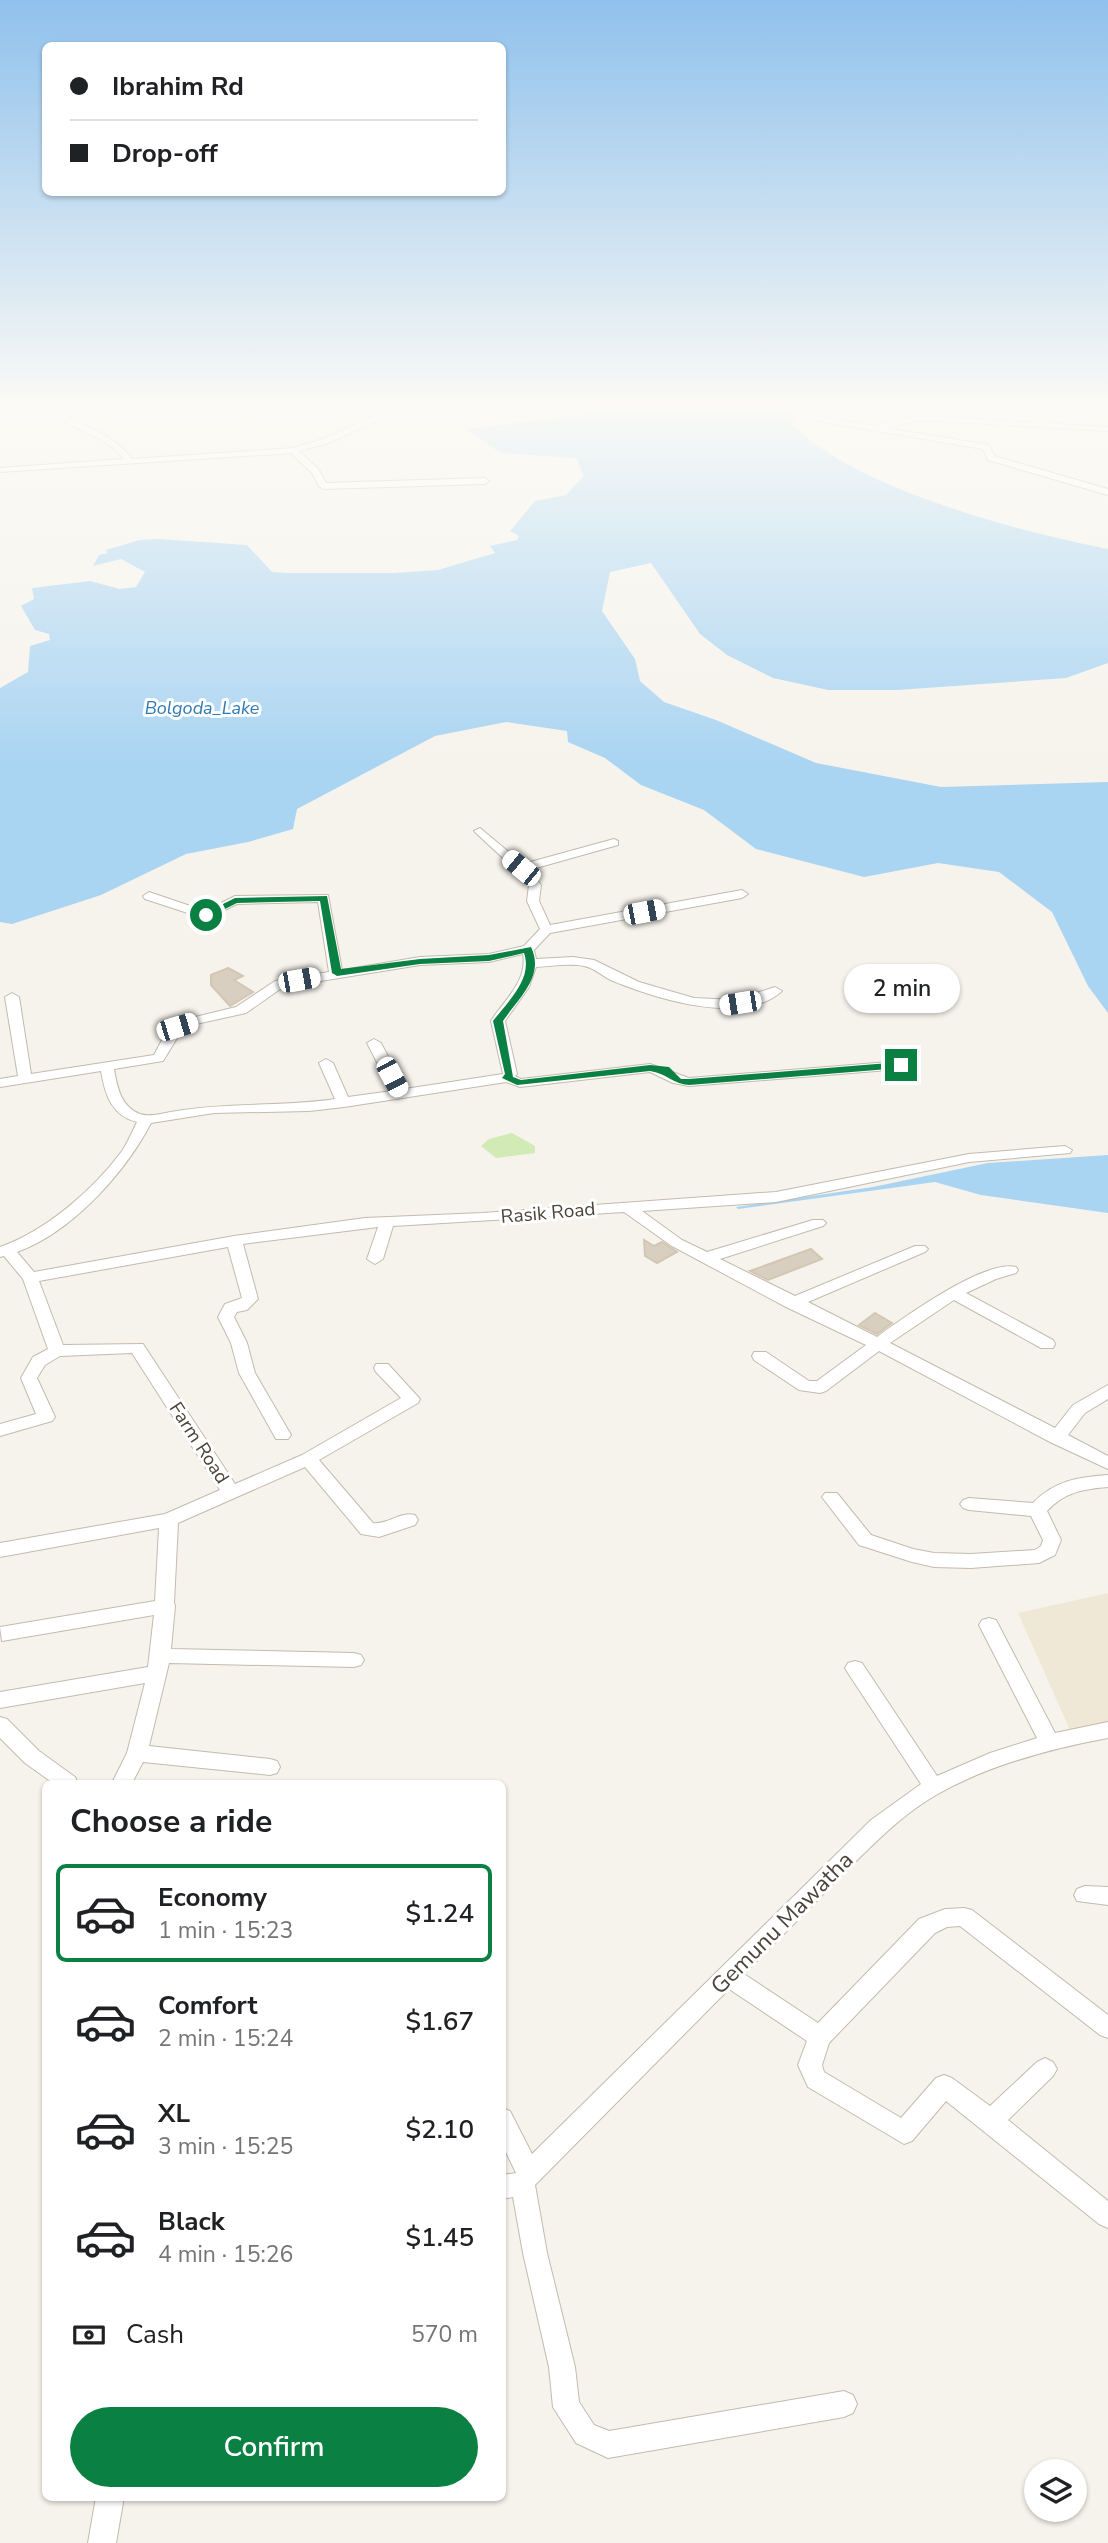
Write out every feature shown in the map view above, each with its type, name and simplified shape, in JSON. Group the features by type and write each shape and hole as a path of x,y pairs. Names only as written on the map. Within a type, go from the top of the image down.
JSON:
{"street":[{"path":"480,831 521,868 535,885 533,901 546,930"},
{"path":"521,868 614,843"},
{"path":"507,1078 510,1074 498,1021 530,977 530,956 546,930 742,894"},
{"path":"149,896 206,915 235,900 324,898 337,973"},
{"path":"0,1083 158,1058 168,1048 169,1036 177,1027 240,1011 256,1002 263,990 337,973 420,961 530,956 589,962 610,975 668,998 724,1006 756,1001 775,991"},
{"path":"12,997 25,1077"},
{"path":"374,1043 401,1094"},
{"path":"326,1063 344,1103"},
{"path":"107,1066 113,1099 131,1118 146,1120 214,1109 309,1107 344,1103 507,1078 520,1083 650,1068 665,1069 678,1082 689,1082 901,1065"},
{"path":"0,1430 46,1417 29,1377 39,1360 57,1352 30,1278 4,1251 35,1238 103,1180 130,1151 146,1120"},
{"name":"Rasik Road","path":"30,1278 234,1241 387,1222 483,1218 801,1194 969,1158 1065,1150"},
{"path":"625,1206 677,1242 706,1258 792,1303 934,1371 1056,1438 1108,1463"},
{"path":"375,1259 387,1222"},
{"path":"706,1258 818,1223"},
{"path":"234,1241 250,1299 248,1303 231,1308 226,1317 239,1343 247,1373 282,1435"},
{"path":"792,1303 920,1249"},
{"path":"760,1356 814,1389 955,1294 993,1272 1010,1270"},
{"path":"955,1294 1047,1344"},
{"name":"Farm Road","path":"0,1550 169,1520 232,1494 137,1348 57,1352"},
{"path":"232,1494 308,1459 412,1399 382,1368"},
{"path":"1056,1438 1079,1409 1108,1391"},
{"path":"308,1459 366,1529 379,1531 409,1520"},
{"path":"1037,1510 1049,1496 1068,1485 1108,1481"},
{"path":"831,1497 865,1540 934,1560 971,1561 1039,1556 1049,1550 1052,1540 1037,1510"},
{"path":"969,1504 1037,1510"},
{"path":"126,1780 137,1753 157,1665 166,1606 169,1520"},
{"path":"2,1634 166,1606"},
{"path":"989,1625 1049,1742"},
{"path":"0,1700 157,1665 354,1660"},
{"path":"855,1668 933,1786"},
{"path":"0,1725 32,1757 64,1780"},
{"name":"Gemunu Mawatha","path":"518,2181 729,1977 878,1826 933,1786 1005,1755 1049,1742 1108,1730"},
{"path":"137,1753 270,1767"},
{"path":"1085,1895 1108,1896"},
{"path":"1108,2028 964,1917 945,1918 927,1926 820,2037 810,2065 816,2079 904,2133 944,2086 1108,2216"},
{"path":"729,1977 820,2037"},
{"path":"991,2121 1045,2069"},
{"path":"506,2134 562,2367 566,2407 585,2434 608,2445 844,2404"},
{"path":"102,2543 109,2501"}],"shaded area":[{"path":"1108,1593 1108,1723 1070,1730 1018,1613"}],"green space":[{"path":"512,1133 535,1146 535,1153 496,1158 481,1146 489,1139"}],"water":[{"name":"Bolgoda_Lake","path":"513,528 1018,528 1108,549 1108,663 1066,678 897,690 828,690 773,678 727,655 700,634 651,563 610,572 602,611 635,659 640,681 664,702 716,720 816,763 941,787 1108,782 1108,1013 1088,986 1052,912 999,872 938,863 864,877 756,849 704,810 641,785 605,758 568,742 567,731 506,722 435,736 297,809 293,829 248,842 186,854 101,895 12,924 0,922 0,688 28,672 30,646 50,640 49,634 35,630 21,606 34,599 32,588 90,581 120,589 136,587 145,572 121,559 93,566 99,555 107,553 106,550 140,540 247,545 272,572 394,573 438,570 495,553 490,546 517,540 519,536 510,531"},
{"path":"1108,1155 1108,1213 981,1195 935,1182 738,1209 736,1207 873,1187 988,1163"}],"building":[{"path":"228,968 243,976 234,980 253,992 230,1006 211,985 211,975"},
{"path":"644,1240 654,1246 662,1242 677,1252 657,1263 645,1256"},
{"path":"811,1249 822,1259 768,1280 750,1271"},
{"path":"875,1313 892,1323 877,1334 859,1325"}],"route":[{"path":"206,915 235,900 324,898 337,973 420,961 489,958 528,949 532,963 530,977 498,1021 510,1074 507,1078 520,1083 650,1068 665,1069 678,1082 689,1082 901,1065"}]}
